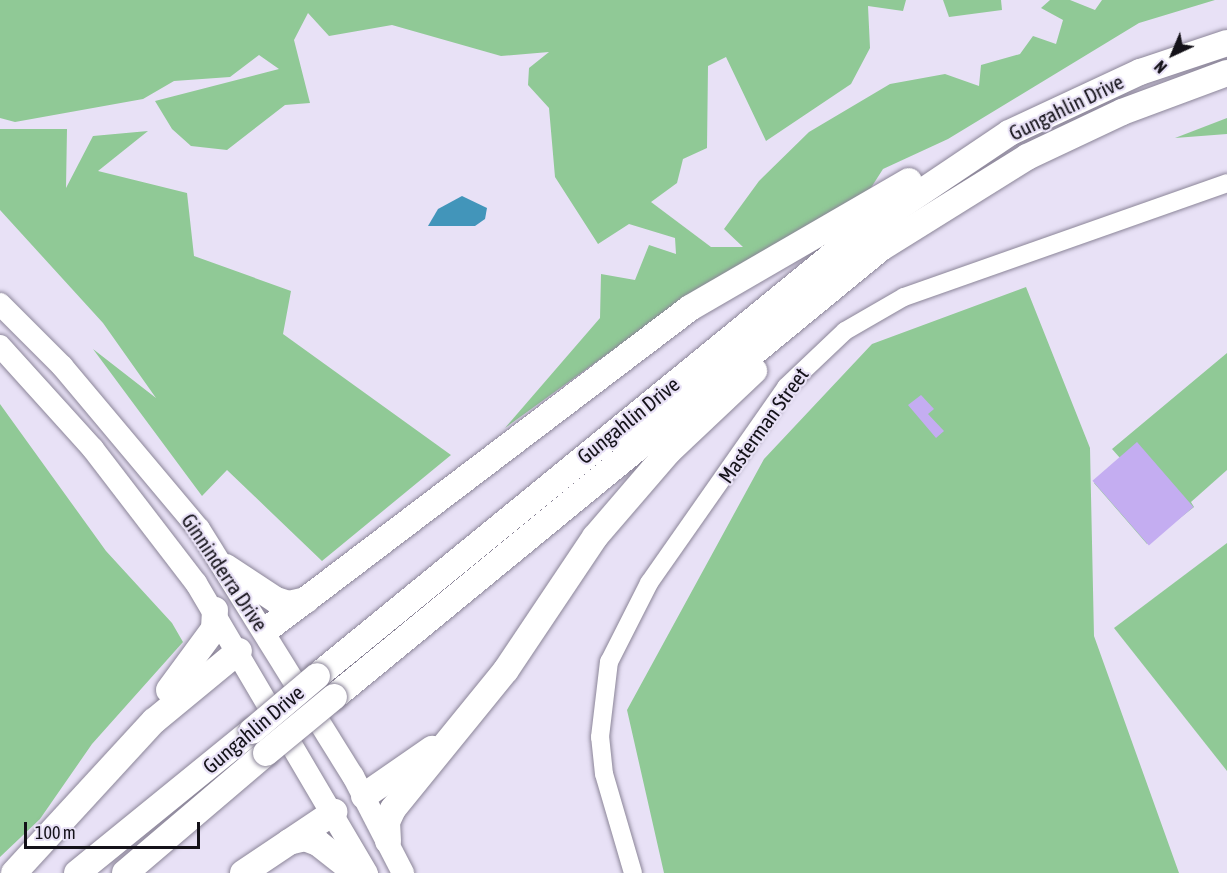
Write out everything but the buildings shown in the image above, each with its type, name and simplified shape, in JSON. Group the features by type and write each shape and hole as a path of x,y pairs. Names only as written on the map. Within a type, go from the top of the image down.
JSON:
{"highway":[{"name":"Gungahlin Drive","path":"78,873 810,271 1009,133 1140,72 1227,43"},
{"name":"Gungahlin Drive","path":"125,873 266,753 829,290 948,205 1070,135 1227,73"},
{"path":"266,630 690,308 984,140 1009,133"},
{"path":"388,841 387,822 393,809 506,670 568,573 638,484 753,373 948,205"},
{"path":"226,567 276,600 289,604 307,600"},
{"path":"106,770 119,745 207,642 214,629 215,610"},
{"path":"14,873 106,770 180,696 239,651"},
{"path":"364,796 467,720"},
{"path":"243,873 334,812"},
{"path":"289,842 305,838 318,843 356,873"}],"main road":[{"name":"Ginninderra Drive","path":"0,304 117,429 226,567 364,796 403,873"},
{"name":"Ginninderra Drive","path":"0,346 100,457 215,610 334,812 367,873"},
{"path":"239,651 266,630"},
{"path":"334,812 364,796"}],"street":[{"name":"Masterman Street","path":"633,873 604,774 600,737 609,662 649,584 786,387 845,331 904,297 1227,183"}],"green space":[{"path":"0,0 906,0 903,11 868,6 870,48 851,84 766,141 726,57 708,66 707,148 683,159 677,183 651,202 711,247 743,247 724,229 759,181 809,132 890,84 945,74 979,86 981,65 1020,54 1033,36 1056,44 1063,20 1041,8 1050,0 1070,0 1095,10 1102,0 1215,0 1139,23 948,139 883,169 867,194 689,295 505,428 600,318 601,274 635,280 649,245 676,254 675,238 629,224 598,244 555,177 549,108 528,85 529,68 549,52 501,56 392,25 329,36 308,13 294,40 310,103 285,105 227,150 191,146 172,129 155,101 279,69 259,55 230,77 174,81 143,99 15,122 0,118"},
{"path":"943,0 1001,0 1002,10 949,17"},
{"path":"1227,118 1227,134 1175,138"},
{"path":"0,129 67,129 66,188 93,136 148,131 98,171 187,193 194,256 291,291 283,334 451,455 322,561 227,470 202,496 93,349 156,398 103,323 0,210"},
{"path":"1026,287 1090,448 1094,636 1179,873 664,873 627,710 764,459 872,344"},
{"path":"1227,353 1227,470 1191,502 1194,507 1147,544 1094,483 1120,458 1112,449"},
{"path":"0,404 106,551 172,623 183,642 92,744 40,819 0,857"},
{"path":"1227,543 1227,771 1114,628"}],"water":[{"path":"462,196 487,208 485,219 475,226 428,226 438,209"}]}
